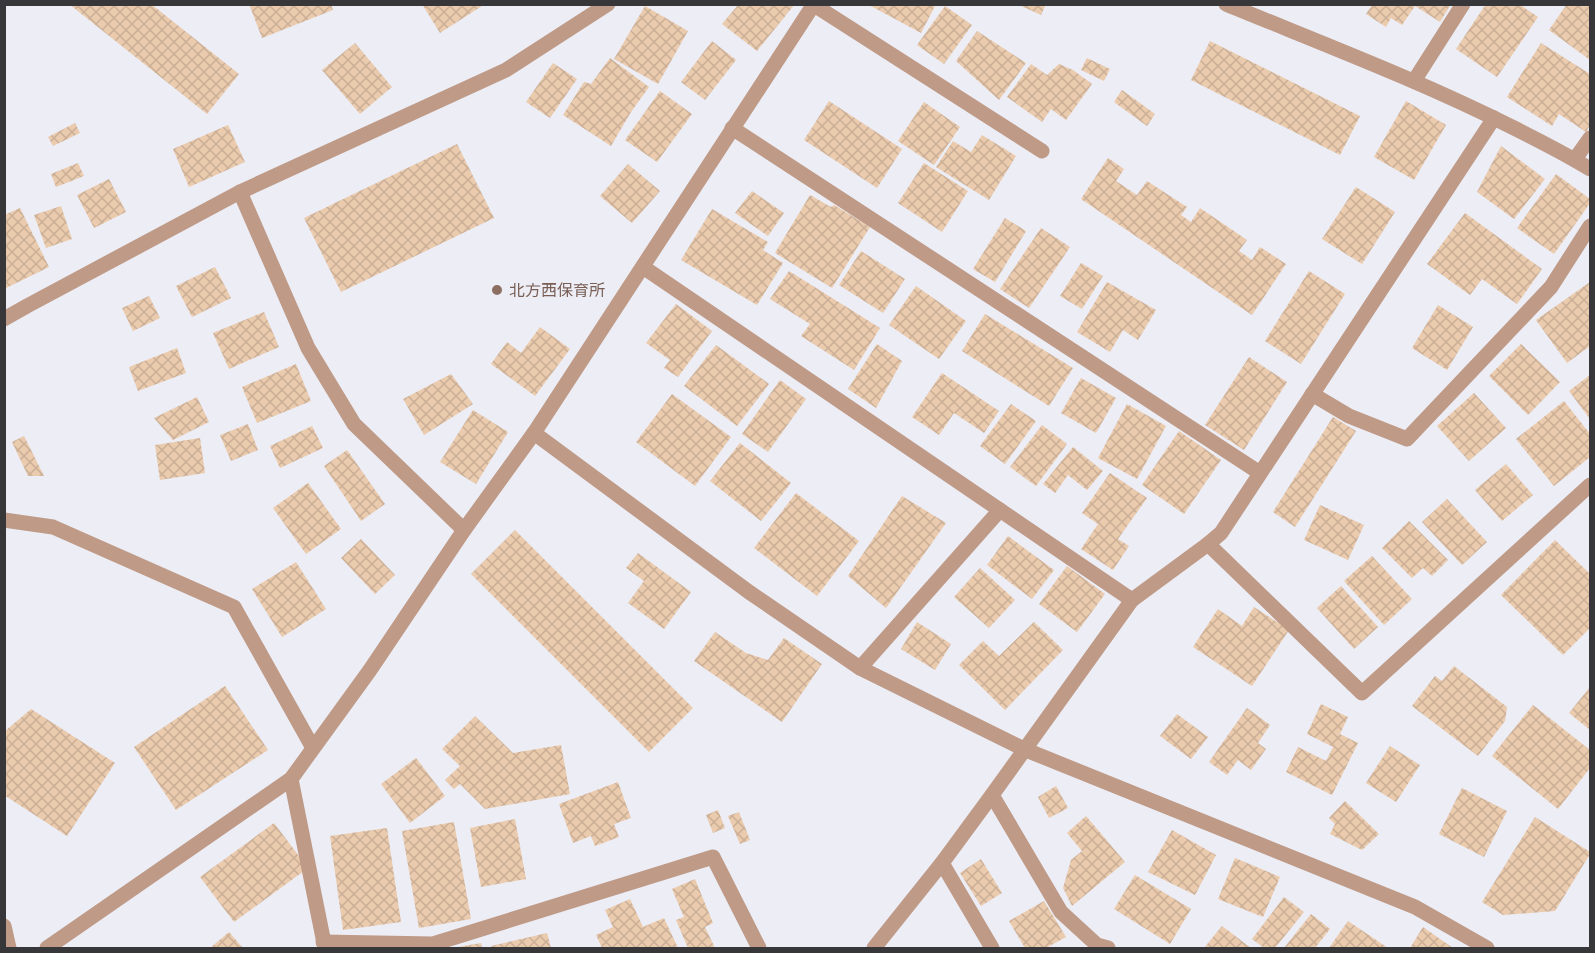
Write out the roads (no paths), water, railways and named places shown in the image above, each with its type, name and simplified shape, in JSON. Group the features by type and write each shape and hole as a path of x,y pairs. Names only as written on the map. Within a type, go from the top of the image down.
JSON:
{"street":[{"path":"4,319 240,192 506,70 608,4"},
{"path":"1226,4 1414,81 1494,118 1590,169"},
{"path":"1414,81 1463,4"},
{"path":"47,948 291,779 370,670 464,530 534,433 814,5 1042,151"},
{"path":"874,948 942,863 1026,750 1132,600 1221,533 1494,118"},
{"path":"732,128 1260,473"},
{"path":"1575,159 1590,138"},
{"path":"240,192 308,348 354,424 464,530"},
{"path":"1312,394 1349,416 1407,439 1551,287 1590,226"},
{"path":"643,267 1132,600"},
{"path":"534,433 749,592 860,668 1026,750 1415,907 1487,948"},
{"path":"1208,544 1362,693 1590,485"},
{"path":"860,668 1000,510"},
{"path":"4,519 53,527 234,608 313,748"},
{"path":"291,779 324,945 432,944 713,856 757,948"},
{"path":"992,795 1061,912 1097,945 1108,948"},
{"path":"942,863 992,948"},
{"path":"4,926 9,948"}],"place":[{"name":"北方西保育所","path":"497,290"}]}
